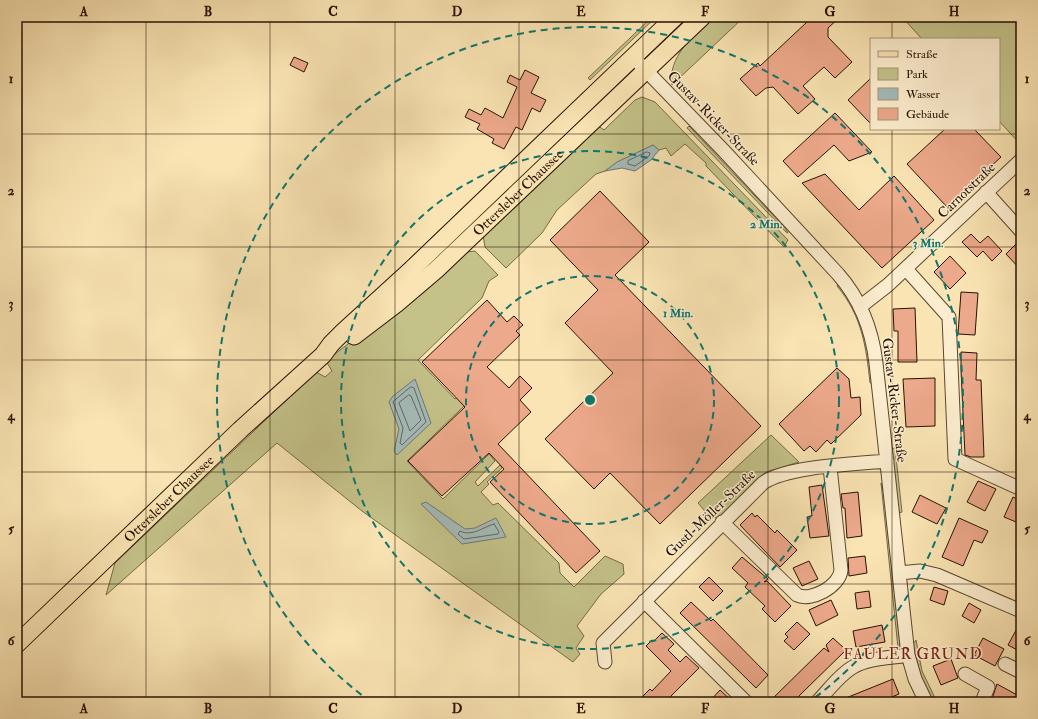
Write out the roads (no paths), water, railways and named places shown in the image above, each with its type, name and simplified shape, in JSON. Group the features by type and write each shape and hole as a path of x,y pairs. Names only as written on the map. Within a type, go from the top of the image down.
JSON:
{"main road":[{"name":"Ottersleber Chaussee","path":"17,644 240,430 323,355 331,344 344,331 412,269 675,17"},
{"name":"Ottersleber Chaussee","path":"323,355 346,342 430,276 702,17"}],"street":[{"name":"Gustav-Ricker-Straße","path":"632,57 729,157 845,282 861,306 868,324 874,350 908,655 915,679 926,702"},
{"name":"Carnotstraße","path":"861,306 876,296 906,269 1021,160"},
{"path":"986,192 1021,231"},
{"path":"906,269 949,317 956,459 1021,489"},
{"name":"Gustl-Möller-Straße","path":"605,662 603,643 758,486 772,477 789,472 887,461"},
{"path":"722,522 797,595 810,597 832,587 839,579 841,570 830,467"},
{"path":"899,572 920,571 937,575 1021,611"},
{"path":"644,601 746,702"},
{"path":"817,702 855,666 908,655"},
{"path":"1005,664 1021,672"},
{"path":"965,674 988,687 982,702"}],"water":[{"path":"653,145 659,150 651,160 635,171 622,168 605,171 617,162"},
{"path":"415,379 431,423 397,455 394,451 399,429 389,402 393,396"},
{"path":"426,502 465,529 475,528 496,518 506,537 462,544 421,504"}],"district":[{"name":"FAULER GRUND","path":"913,654"}]}
